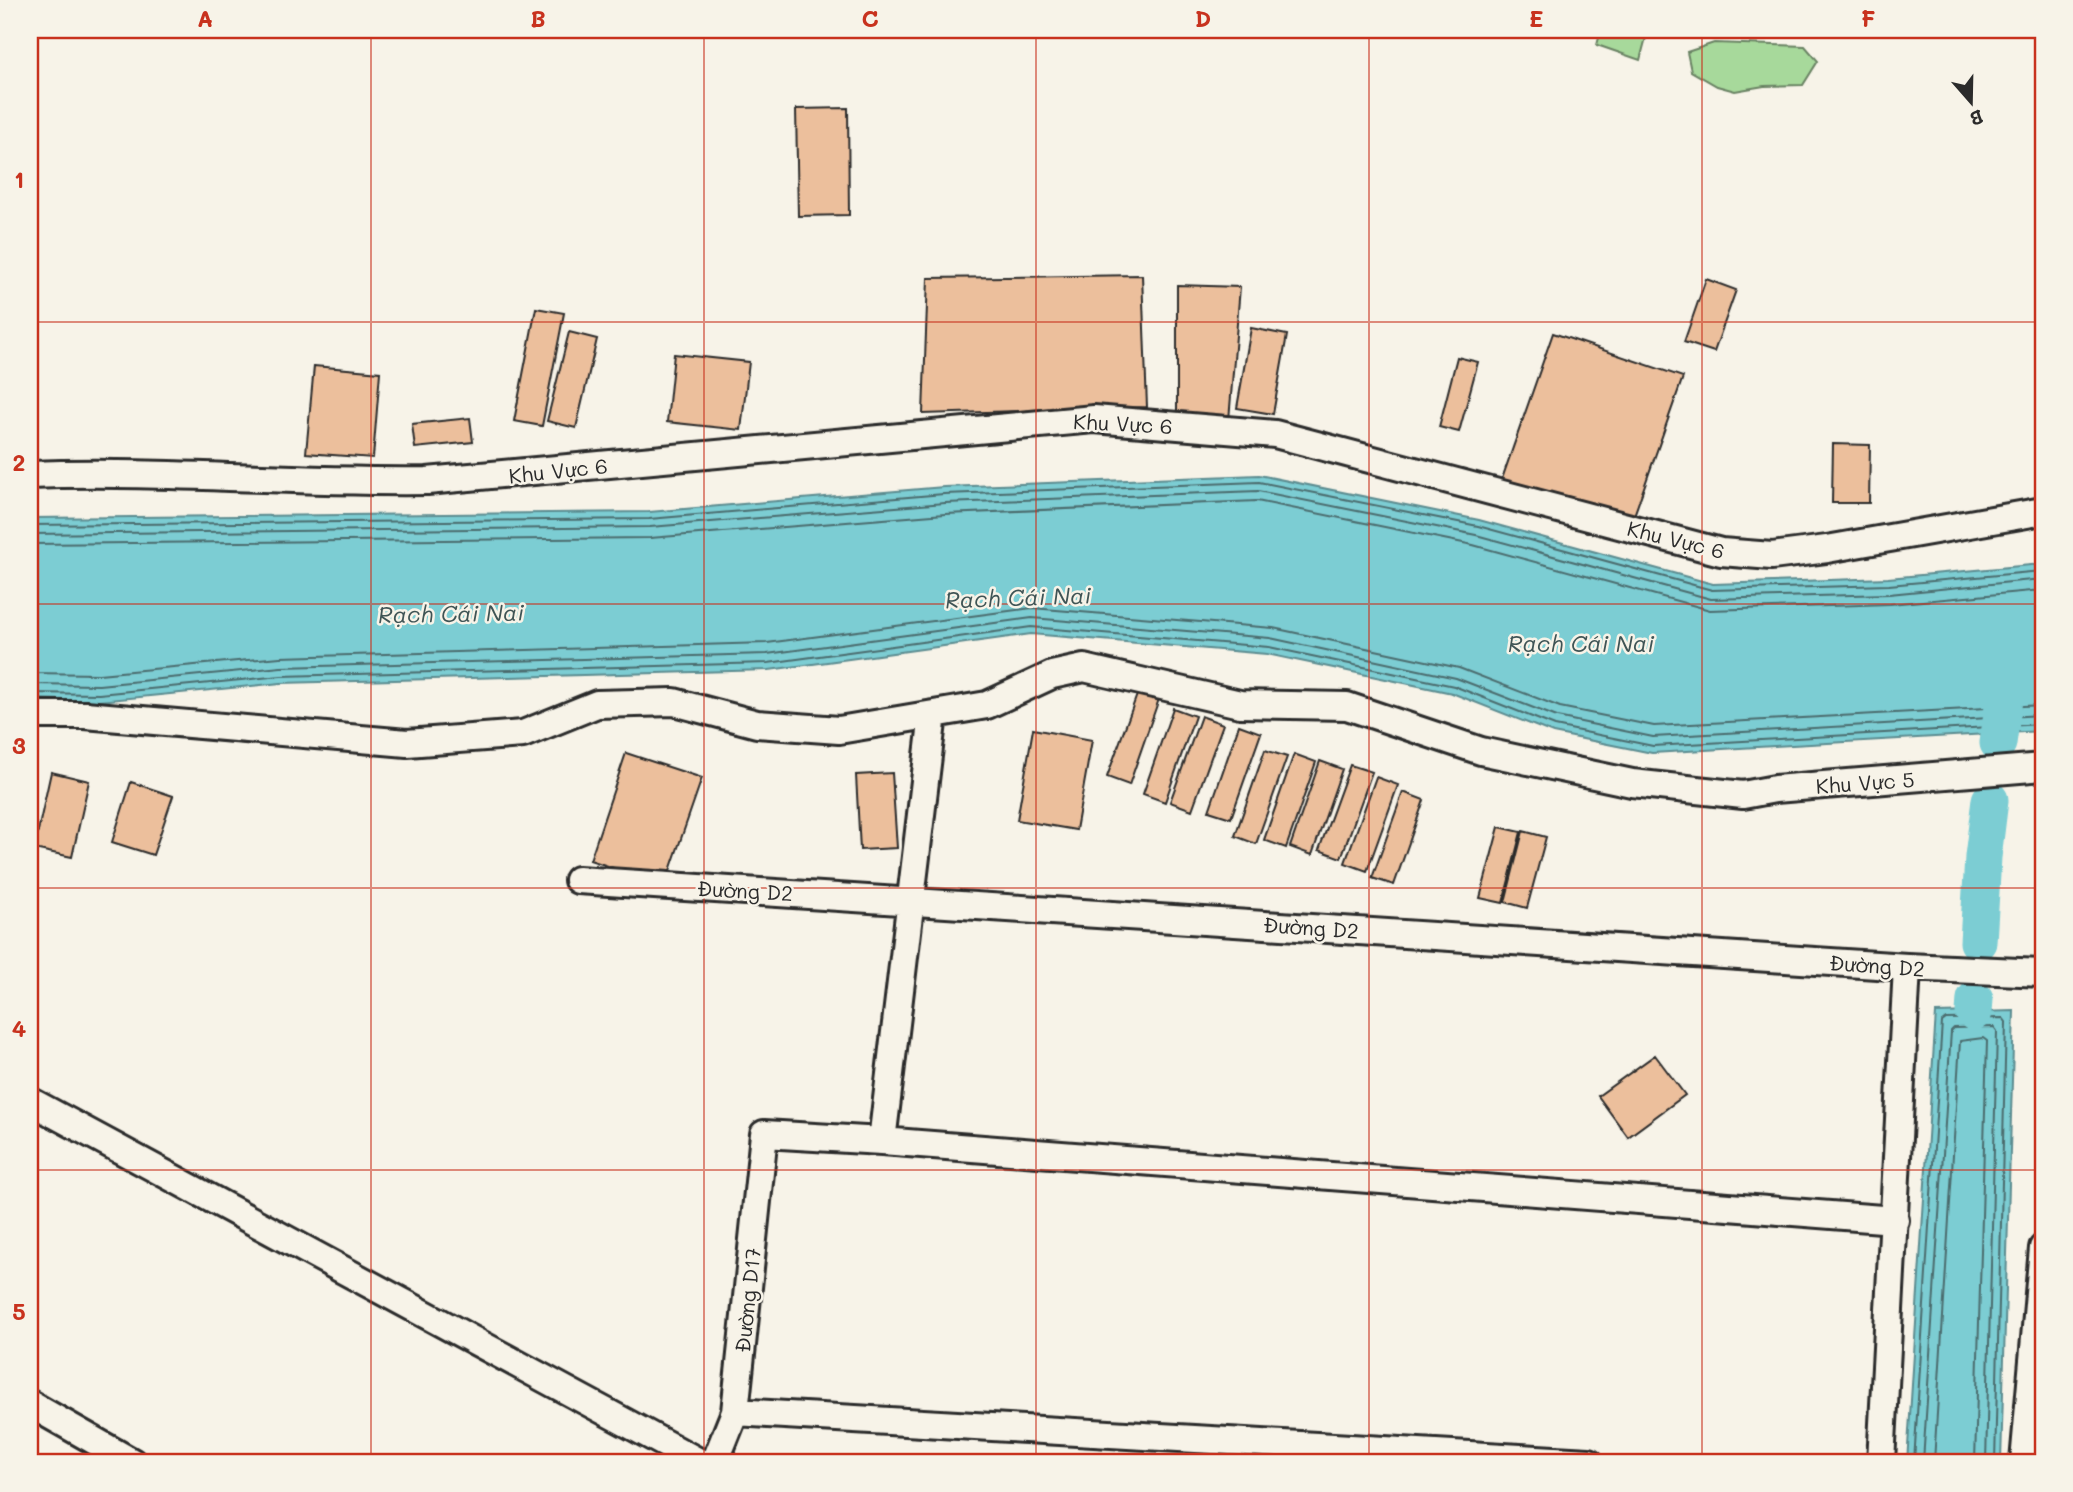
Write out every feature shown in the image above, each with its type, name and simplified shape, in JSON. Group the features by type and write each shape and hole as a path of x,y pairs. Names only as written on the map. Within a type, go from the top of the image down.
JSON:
{"street":[{"name":"Khu Vực 6","path":"30,475 91,472 186,473 377,482 450,480 1094,419 1275,434 1721,552 1772,556 1827,549 2043,511"},
{"name":"Khu Vực 5","path":"30,715 85,715 407,743 523,734 597,704 674,702 757,724 839,730 987,705 1052,676 1084,668 1240,704 1348,706 1481,751 1632,783 1687,789 1743,794 1775,789 2043,767"},
{"path":"933,714 913,900 882,1141 1895,1220"},
{"name":"Đường D2","path":"578,880 1907,967 2043,973"},
{"path":"1881,1462 1907,967"},
{"path":"30,1101 699,1462"},
{"name":"Đường D17","path":"715,1462 735,1412 764,1134 882,1141"},
{"path":"2024,1462 2043,1248"},
{"path":"30,1404 132,1462"},
{"path":"735,1412 1586,1462"}],"green space":[{"path":"1601,30 1648,30 1640,60 1597,45"},
{"path":"1714,43 1805,46 1818,61 1803,85 1764,86 1735,91 1717,86 1691,71 1687,52"}],"water":[{"name":"Rạch Cái Nai","path":"1259,475 1479,520 1713,584 1888,578 2043,564 2043,731 1652,753 1553,733 1452,693 1267,654 1031,634 769,670 281,683 99,701 30,699 30,518 649,512 944,487"},
{"path":"2014,1011 2001,1462 1907,1462 1936,1013"}],"building":[{"path":"848,108 849,215 798,216 796,109"},
{"path":"1142,275 1147,407 923,414 928,278"},
{"path":"1706,279 1736,290 1714,352 1684,342"},
{"path":"1177,285 1240,287 1229,420 1177,419"},
{"path":"536,308 564,313 542,426 514,421"},
{"path":"1251,328 1287,335 1273,414 1237,408"},
{"path":"569,332 597,339 576,428 547,421"},
{"path":"1553,333 1683,377 1631,524 1502,479"},
{"path":"674,354 749,362 741,430 667,422"},
{"path":"1457,357 1478,362 1459,432 1439,427"},
{"path":"314,366 380,372 373,458 306,453"},
{"path":"470,418 473,442 415,448 412,424"},
{"path":"1833,444 1870,445 1869,503 1832,503"},
{"path":"1138,692 1159,699 1129,785 1107,777"},
{"path":"1173,708 1195,716 1165,802 1143,794"},
{"path":"1201,716 1223,724 1192,810 1170,802"},
{"path":"1239,725 1261,733 1231,818 1209,811"},
{"path":"1033,729 1092,740 1076,830 1017,820"},
{"path":"1265,750 1287,757 1256,844 1235,836"},
{"path":"626,753 702,778 665,885 590,860"},
{"path":"1294,754 1316,762 1286,848 1264,840"},
{"path":"1320,761 1342,769 1312,855 1290,847"},
{"path":"1350,765 1372,772 1341,858 1319,850"},
{"path":"51,772 89,781 72,857 34,849"},
{"path":"892,773 897,848 860,850 856,775"},
{"path":"1376,777 1398,785 1367,871 1345,863"},
{"path":"131,782 173,796 153,855 112,842"},
{"path":"1403,792 1424,800 1394,885 1372,878"},
{"path":"1499,827 1521,832 1503,903 1480,898"},
{"path":"1523,831 1546,837 1527,908 1505,902"},
{"path":"1655,1055 1685,1095 1628,1137 1598,1096"}],"waterway":[{"path":"1998,743 2006,685"},
{"path":"1978,942 1983,857 1990,800"},
{"path":"1974,1012 1975,999"}]}
